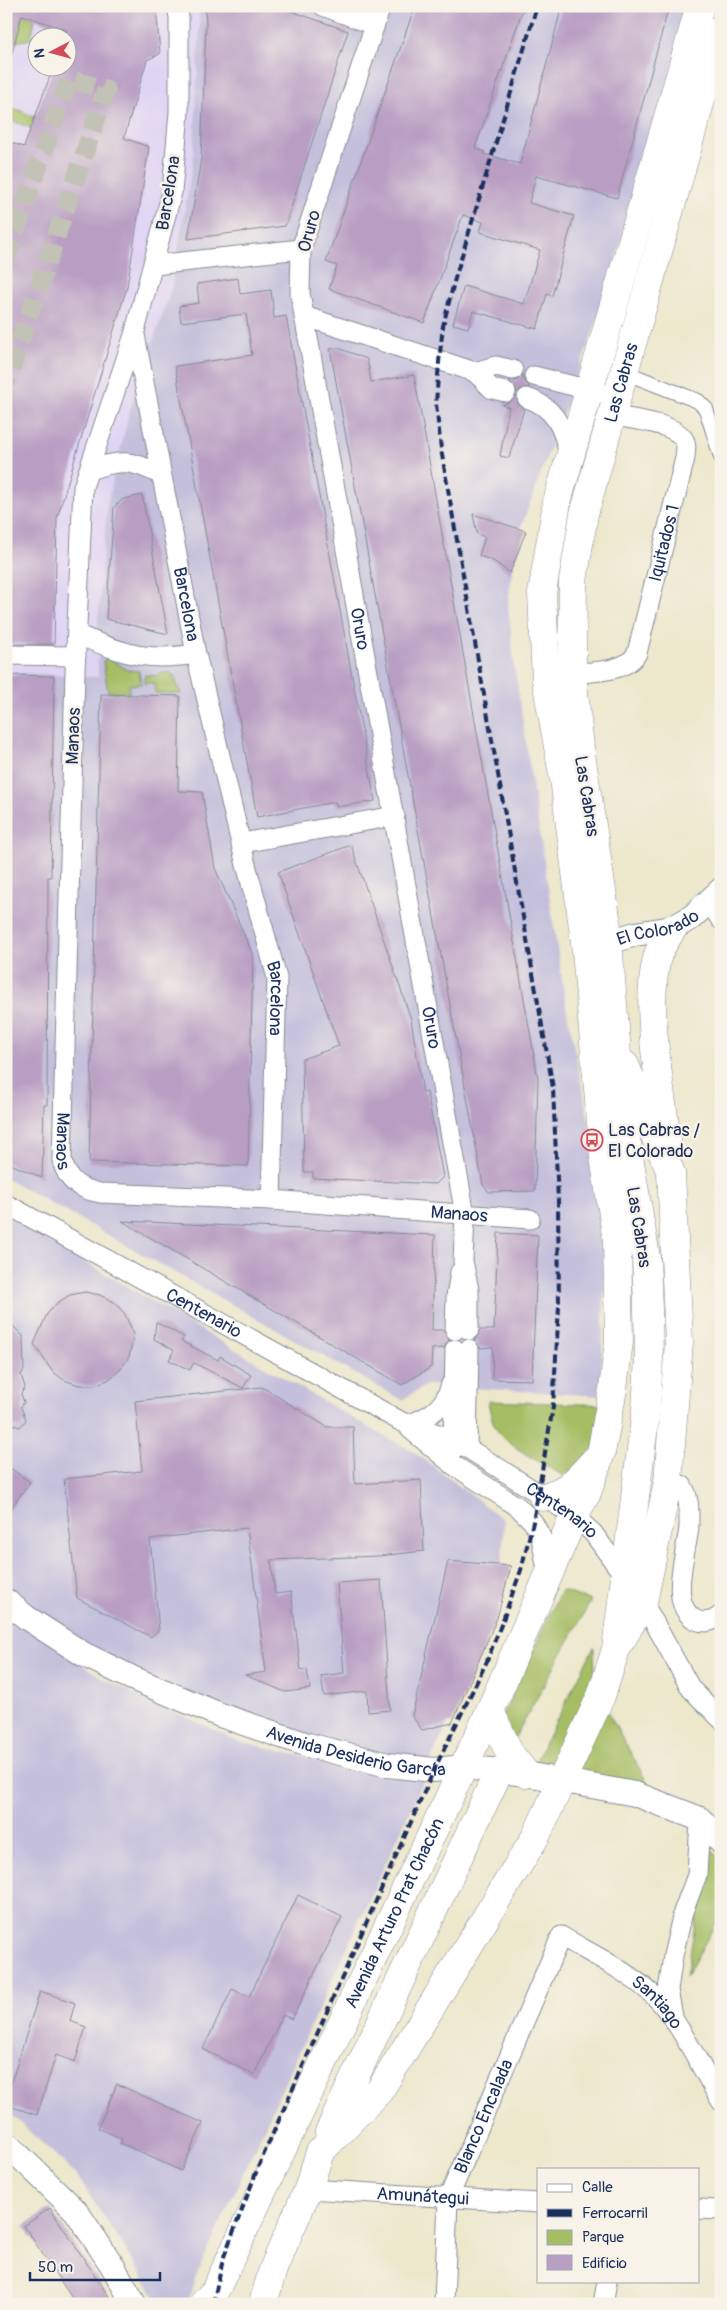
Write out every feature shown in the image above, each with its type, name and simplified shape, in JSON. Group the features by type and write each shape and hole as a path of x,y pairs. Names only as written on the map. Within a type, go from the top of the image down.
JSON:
{"main road":[{"name":"Las Cabras","path":"625,1578 646,1410 649,1348 646,1257 622,1115 617,1046 565,786 546,680 542,594 556,502 700,6"},
{"name":"Las Cabras","path":"574,1516 587,1493 601,1453 613,1389 619,1341 617,1241 604,1157 597,947 572,674 573,581 584,514 721,29"},
{"path":"616,1649 643,1602 668,1482 679,1342 671,1173 656,1045 653,990 657,957 673,928"},
{"path":"617,1046 671,1173"},
{"path":"543,1497 559,1493 576,1482 601,1453"},
{"name":"Avenida Arturo Prat Chacón","path":"203,2304 215,2291 464,1767 574,1516"},
{"path":"320,2152 380,2090 536,1836 601,1696 616,1649 625,1578"},
{"path":"490,1711 510,1754 526,1774"},
{"path":"263,2304 272,2269 308,2189 320,2152 499,1771"}],"street":[{"name":"Barcelona","path":"177,6 179,17 179,112 172,192 134,335 196,654 277,978 271,1200"},
{"path":"323,6 374,25"},
{"name":"Oruro","path":"380,6 302,249 300,293 465,1215 463,1261 469,1290 462,1339 454,1370 460,1443"},
{"path":"154,265 302,249"},
{"path":"304,316 475,372 492,389 506,392"},
{"name":"Manaos","path":"134,335 83,487 76,656 62,1160 64,1171 71,1181 85,1190 100,1193 271,1200 465,1215 530,1218"},
{"path":"475,372 490,366 513,370"},
{"name":"Iquitados 1","path":"534,376 589,390 618,395 679,433 686,443 685,458 637,653 632,662 622,667 572,674"},
{"path":"618,395 698,401 706,410 721,457"},
{"path":"527,398 543,405 552,412 562,430 569,457"},
{"path":"89,470 107,464 127,461 145,466 161,475"},
{"path":"78,635 114,649 147,658 196,654"},
{"path":"6,656 76,656"},
{"path":"242,844 395,816"},
{"name":"El Colorado","path":"597,947 636,934 673,928 717,904"},
{"name":"Centenario","path":"6,1204 406,1423 460,1443 574,1516 593,1533 643,1602 691,1689 721,1720"},
{"name":"Oruro","path":"452,1464 460,1443 462,1339"},
{"path":"406,1423 428,1418 436,1412 448,1397 454,1370"},
{"name":"Centenario","path":"406,1423 452,1464 518,1507 533,1522 541,1538 548,1578"},
{"path":"668,1482 682,1485 687,1493 689,1527 680,1576 681,1592 687,1612 695,1620 703,1622 714,1621 721,1615"},
{"name":"Avenida Desiderio García","path":"6,1601 27,1618 84,1654 132,1678 220,1714 308,1745 388,1765 434,1770 464,1767 526,1774 635,1794 700,1819 721,1842"},
{"path":"675,2024 668,1990 673,1956 683,1912 697,1876 700,1819"},
{"name":"Santiago","path":"561,1936 620,1971 653,1994 675,2024 721,2101"},
{"name":"Blanco Encalada","path":"444,2304 448,2199 561,1936"},
{"path":"6,2143 76,2211 112,2265 134,2304"},
{"name":"Amunátegui","path":"308,2189 537,2203"},
{"path":"700,2209 721,2210"},
{"path":"603,2304 607,2282"}],"shaded area":[{"path":"6,6 198,6 200,24 193,161 172,285 129,413 107,504 98,621 98,677 6,672"},
{"path":"198,6 690,6 601,310 516,541 508,604 514,664 566,1006 593,1142 605,1260 601,1396 426,1385 402,1400 6,1178 6,672 98,677 98,621 107,504 129,413 172,285 193,161 200,24"},
{"path":"6,1216 380,1434 413,1451 504,1520 502,1563 490,1631 429,1764 387,1761 128,1674 6,1590"},
{"path":"6,1613 106,1680 238,1741 387,1776 424,1780 196,2276 189,2298 183,2304 166,2304 159,2301 75,2173 6,2110 6,1678 12,1664 6,1632"}],"green space":[{"path":"22,15 35,19 33,28 28,28 28,40 15,42"},
{"path":"6,105 36,117 31,128 6,119"},
{"path":"111,659 127,670 139,671 141,684 129,685 129,693 108,692 103,661"},
{"path":"165,672 173,674 181,694 155,693 154,683 144,683 145,675 156,676"},
{"path":"488,1401 613,1405 604,1437 564,1476 505,1439 495,1426"},
{"path":"561,1590 591,1601 510,1746 492,1739"},
{"path":"594,1647 595,1675 610,1716 652,1791 529,1774"},
{"path":"709,1845 721,1861 721,1914 686,1977"}],"building":[{"path":"6,6 156,6 160,54 147,60 124,138 149,147 127,287 57,518 54,644 6,644 6,141 24,147 49,78 78,78 78,28 61,28 22,15 11,57 6,56"},
{"path":"205,6 277,6 348,31 285,226 188,239 201,159"},
{"path":"415,6 524,6 475,148 485,152 484,154 520,164 562,6 669,6 617,198 536,176 529,203 574,216 552,296 547,294 537,329 473,311 468,328 453,324 464,286 524,304 540,250 480,232 483,222 463,215 424,323 329,289 337,266 326,262"},
{"path":"238,278 240,294 271,290 274,318 286,316 375,801 337,807 335,802 257,817 175,366 252,355 246,314 181,322 179,306 199,303 197,284"},
{"path":"338,348 367,359 371,382 414,375 538,1078 535,1191 489,1192 483,1185 330,349"},
{"path":"523,374 523,380 530,387 521,389 517,393 516,388 509,381 517,381"},
{"path":"516,396 518,404 524,409 509,458 500,456 509,407 502,405 510,402"},
{"path":"142,495 168,634 106,619 114,507 123,499"},
{"path":"473,514 526,531 510,573 492,560 479,556 485,537 477,534"},
{"path":"6,675 54,676 51,877 48,877 47,1105 44,1105 42,1178 6,1162"},
{"path":"101,694 180,696 178,791 202,792 215,868 253,955 248,1166 89,1162"},
{"path":"351,845 411,1019 423,1093 427,1092 443,1177 436,1184 313,1178 313,1172 304,1172 302,1059 339,1046 278,872"},
{"path":"122,1221 435,1235 432,1330 444,1330 449,1340 444,1348 432,1349 431,1367 402,1385"},
{"path":"498,1233 538,1235 532,1380 492,1379 493,1347 480,1348 475,1340 480,1330 494,1330"},
{"path":"85,1292 100,1295 114,1302 124,1313 134,1334 129,1357 120,1370 108,1380 94,1385 79,1385 64,1380 52,1371 34,1344 47,1314 57,1303 70,1295"},
{"path":"6,1319 23,1336 24,1370 21,1375 25,1387 21,1394 24,1402 21,1407 26,1420 20,1427 6,1423"},
{"path":"156,1322 184,1337 181,1341 218,1360 220,1356 251,1375 243,1388 194,1363 190,1370 169,1360 174,1350 154,1339"},
{"path":"262,1387 327,1427 353,1427 355,1484 421,1480 424,1551 379,1556 271,1560 275,1594 291,1592 301,1670 307,1669 310,1689 285,1692 245,1675 266,1672 247,1528 150,1539 159,1630 151,1637 77,1598 64,1479 142,1471 135,1401"},
{"path":"6,1465 30,1482 6,1515"},
{"path":"448,1561 511,1566 497,1618 452,1723 422,1730 412,1716"},
{"path":"381,1580 390,1710 368,1712 367,1691 324,1696 321,1676 344,1673 337,1583"},
{"path":"298,1895 342,1917 292,2019 283,2015 254,2075 203,2049 232,1989 249,1997"},
{"path":"40,1991 75,2003 70,2021 86,2027 75,2062 56,2055 37,2115 6,2105 6,2099"},
{"path":"117,2084 203,2123 181,2171 120,2143 122,2139 98,2128"},
{"path":"50,2208 114,2304 76,2304 24,2226"}],"tunnel":[{"path":"6,258 69,79 106,90 6,383"}],"railway":[{"path":"213,2304 223,2259 259,2165 434,1770 487,1661 504,1617 521,1570 533,1522 553,1407 559,1307 558,1201 553,1088 441,449 436,404 443,326 454,282 537,6"}],"place":[{"name":"Las Cabras / El Colorado","path":"592,1140"}]}
